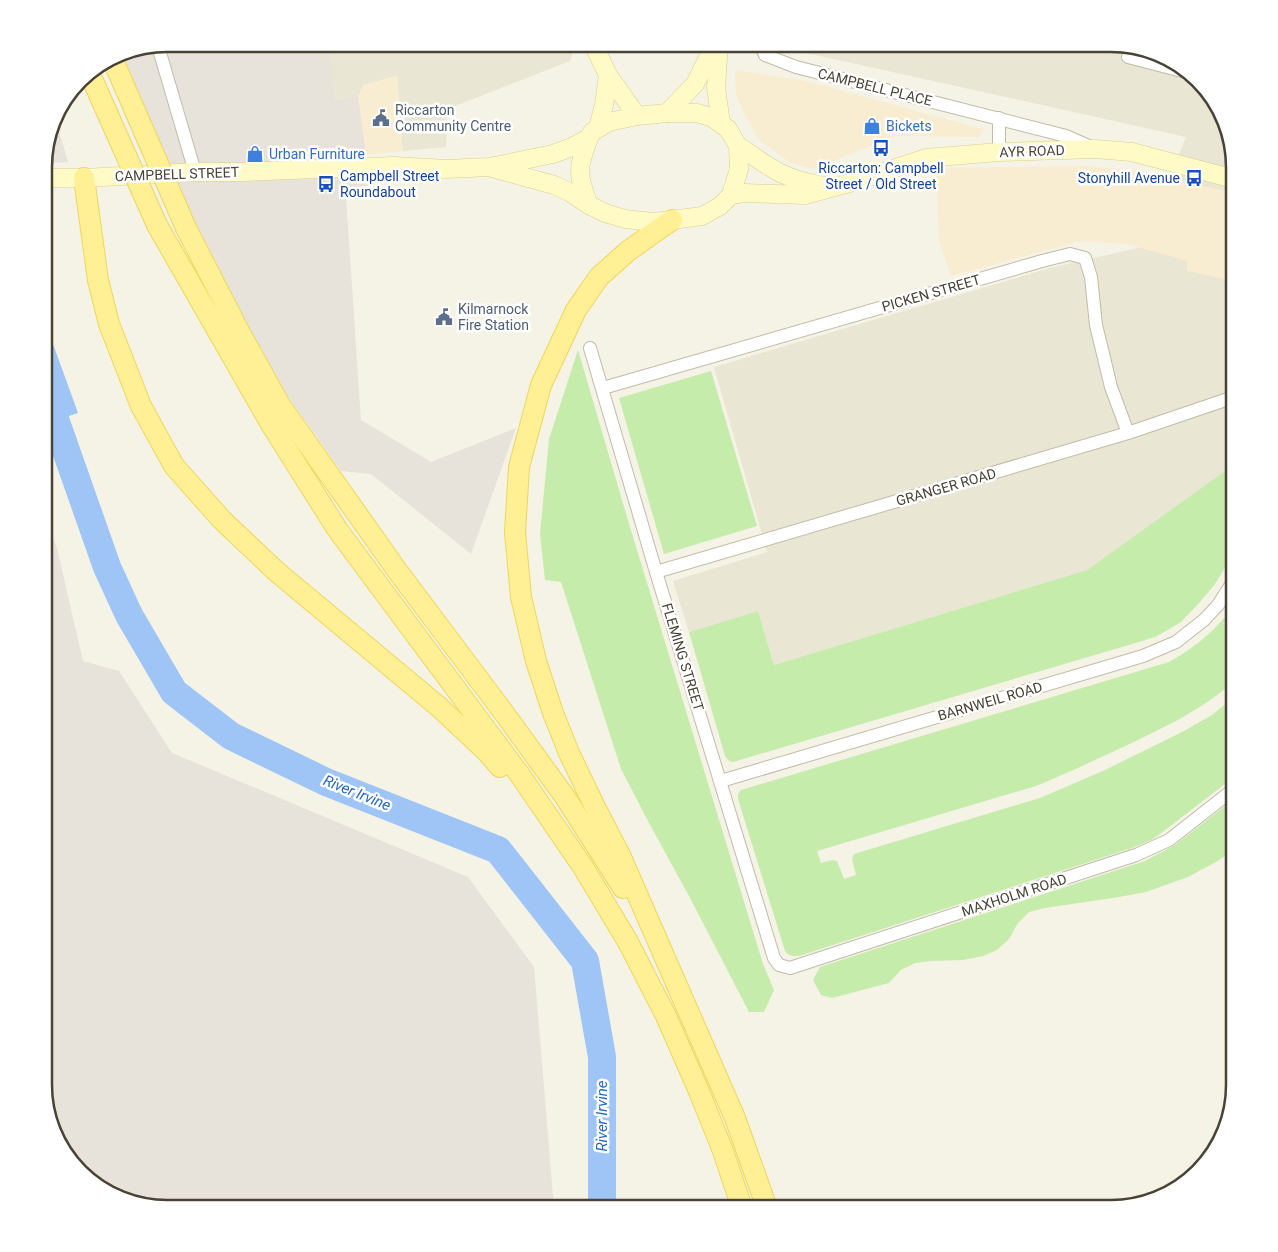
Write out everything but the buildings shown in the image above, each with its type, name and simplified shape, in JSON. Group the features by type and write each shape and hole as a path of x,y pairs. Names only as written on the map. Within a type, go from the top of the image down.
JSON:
{"main road":[{"path":"597,52 608,75 637,116"},
{"path":"667,113 696,84 712,53"},
{"path":"717,53 716,88 721,123"},
{"path":"115,65 186,228 240,333 280,405 396,569 565,797 621,884 683,998"},
{"path":"593,133 608,122 637,116 697,113 711,117 728,129 738,146 739,169 731,195 720,206 702,216 652,222 625,219 605,213 589,205 581,183 579,167 604,105 608,75"},
{"path":"93,80 157,226 272,426 337,529 520,775 583,867 628,942 666,1016 698,1089 720,1142 739,1200"},
{"name":"CAMPBELL STREET","path":"53,178 394,166 446,169 490,167 553,154 572,147 593,133"},
{"name":"AYR ROAD","path":"738,146 771,168 793,179 831,188"},
{"name":"AYR ROAD","path":"731,195 744,193 805,195 853,182 926,158 998,152 1095,149 1132,152 1226,177"},
{"name":"CAMPBELL STREET","path":"490,167 554,185 589,205"},
{"path":"84,178 98,280 109,324 141,406 174,466 222,520 277,572 432,700 486,751 583,867"},
{"path":"672,220 628,251 599,277 576,310 541,385 519,467 515,532 521,597 536,661 553,713 569,753 620,855 683,998 735,1118 764,1200"}],"street":[{"path":"160,52 195,172"},
{"name":"CAMPBELL PLACE","path":"764,53 765,55 796,67 1066,136 1095,149"},
{"path":"1128,57 1167,67"},
{"path":"998,152 999,118"},
{"name":"PICKEN STREET","path":"603,388 1042,260 1070,254 1085,258 1091,277 1096,325 1110,387 1128,433"},
{"name":"FLEMING STREET","path":"590,348 656,572 774,958 779,965"},
{"name":"GRANGER ROAD","path":"656,572 1128,433 1226,401"},
{"name":"BARNWEIL ROAD","path":"721,781 1143,656 1176,642 1204,620 1218,605 1226,592"},
{"name":"MAXHOLM ROAD","path":"779,965 790,968 1136,855 1169,840 1226,795"}],"shaded area":[{"path":"167,52 331,52 335,100 358,96 366,155 369,195 346,197 361,420 431,462 516,428 471,554 371,474 341,471 276,380 177,187 123,61 152,53"},
{"path":"331,52 573,52 570,61 447,109 446,147 403,151 397,76 364,85 358,96 335,100"},
{"path":"805,53 1126,53 1155,61 1181,76 1197,92 1214,116 1225,152 1226,471 1087,570 774,665 758,611 689,632 673,581 767,552 714,367 1050,268 1142,247 1186,137"},
{"path":"735,70 806,81 983,129 979,137 895,136 814,169 791,163 759,140 744,114 736,93"},
{"name":"Riccarton Community Centre","path":"397,76 403,151 366,155 358,96 364,85"},
{"path":"59,130 68,162 53,163"},
{"path":"1087,166 1140,171 1226,191 1226,279 1187,271 1187,261 1127,244 1079,241 951,276 939,240 936,168"},
{"path":"53,537 57,548 83,661 119,671 172,753 468,877 534,967 553,1200 167,1200 152,1199 130,1193 116,1188 97,1176 72,1149 61,1129 56,1114 52,1085"}],"green space":[{"path":"578,350 763,964 774,990 764,1012 749,1012 621,769 561,582 545,580 540,534 549,439"},
{"path":"711,371 757,526 664,554 619,398"},
{"path":"1226,470 1226,566 1215,584 1199,603 1181,622 1166,631 1139,642 733,762 729,761 725,756 689,632 758,611 774,665 1087,570"},
{"path":"1224,618 1226,619 1226,688 1180,719 1036,786 817,851 821,863 832,860 837,861 844,879 856,875 852,859 854,854 1040,798 1105,770 1184,731 1212,715 1226,704 1226,783 1160,834 1132,848 799,956 788,954 785,951 738,799 738,794 741,790 1169,662 1198,643"},
{"path":"1226,805 1226,855 1188,877 1146,892 1029,912 1018,923 1009,939 997,950 983,956 963,960 915,963 901,970 889,983 832,998 821,995 813,980 820,967 1145,861 1175,845"}],"water":[{"path":"53,343 78,413 53,421"}],"waterway":[{"name":"River Irvine","path":"53,413 107,567 129,615 174,692 231,736 326,782 498,850 585,961 602,1057 602,1200"}],"place":[{"name":"Riccarton Community Centre","path":"381,118"},
{"name":"Bickets","path":"872,126"},
{"name":"Riccarton: Campbell Street / Old Street","path":"881,148"},
{"name":"Urban Furniture","path":"255,154"},
{"name":"Stonyhill Avenue","path":"1194,178"},
{"name":"Campbell Street Roundabout","path":"326,184"},
{"name":"Kilmarnock Fire Station","path":"444,317"}]}
